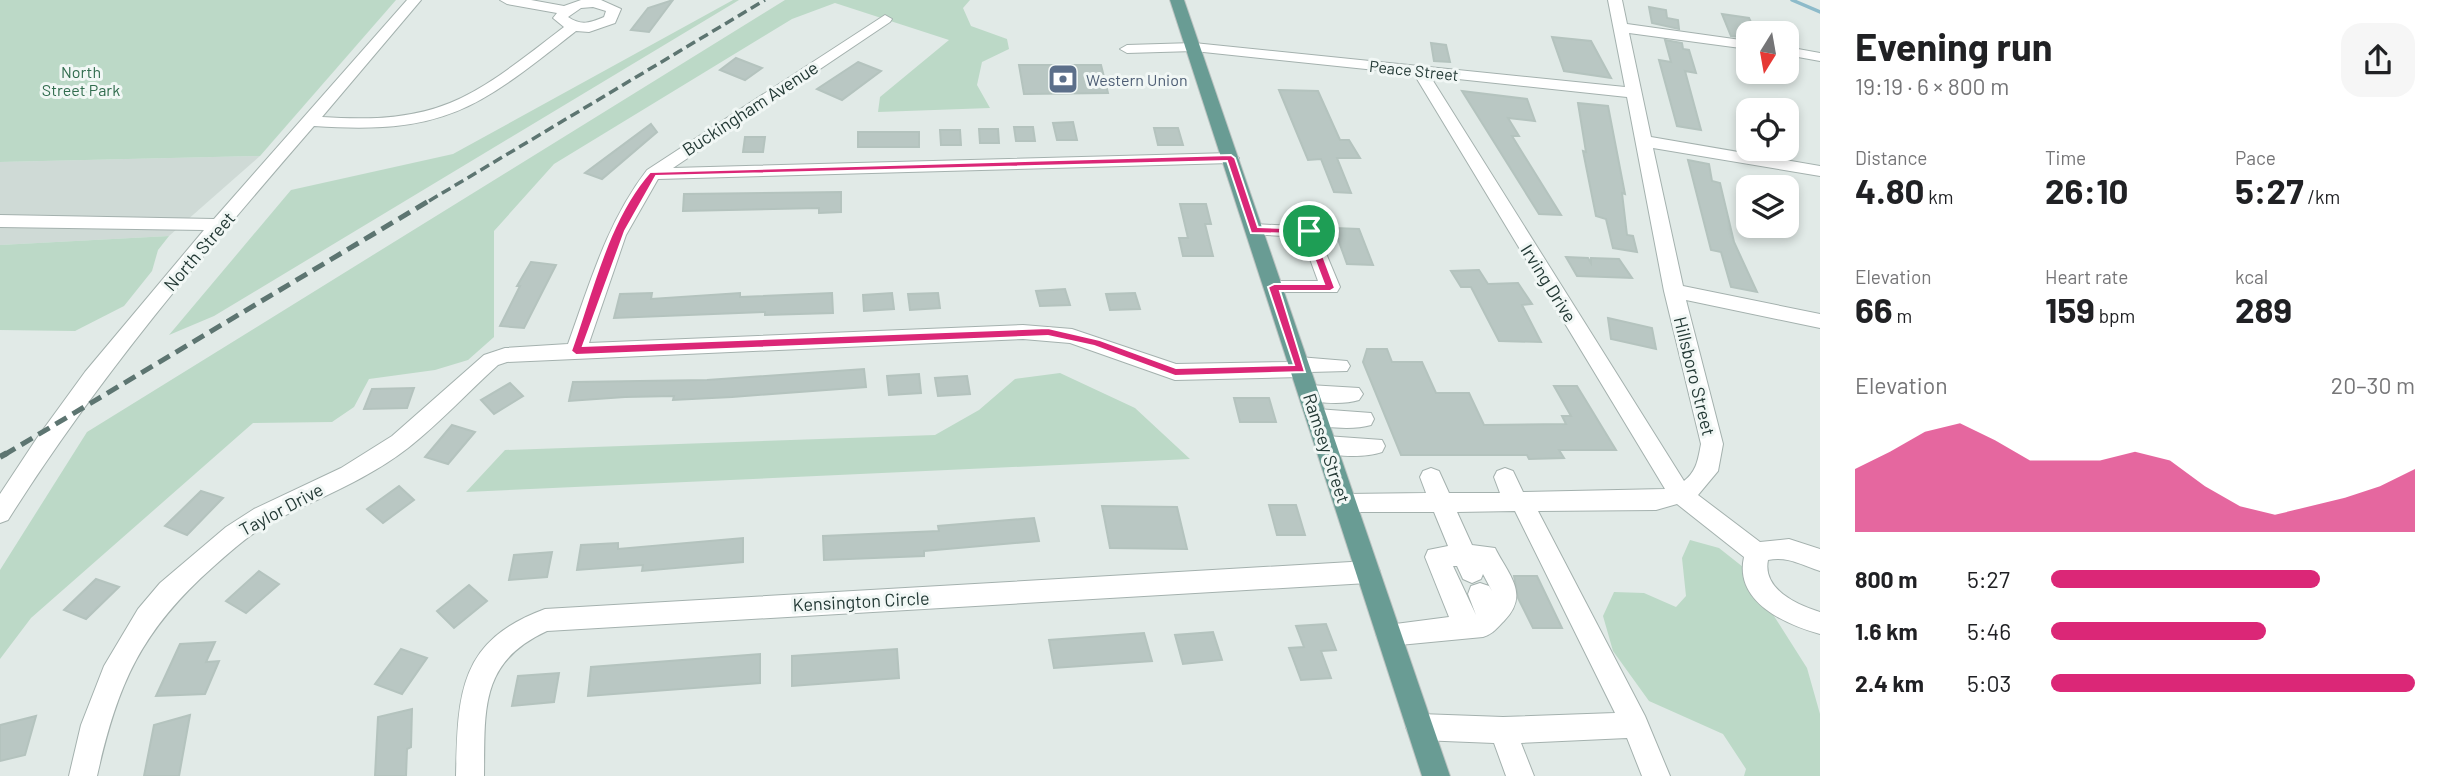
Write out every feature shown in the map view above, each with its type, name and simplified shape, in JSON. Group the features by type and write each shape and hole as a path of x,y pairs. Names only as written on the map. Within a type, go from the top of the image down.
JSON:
{"main road":[{"name":"Ramsey Street","path":"1177,0 1436,776"}],"street":[{"name":"North Street","path":"0,513 27,467 94,373 313,121 414,0"},
{"path":"507,0 565,10 589,2 610,6 626,0"},
{"name":"Hillsboro Street","path":"1346,503 1656,501 1680,494 1695,485 1707,471 1712,444 1675,291 1615,0"},
{"path":"313,121 404,122 459,108 509,78 573,27 604,23 613,16 614,9 610,6"},
{"path":"565,10 560,18 562,22 573,27"},
{"name":"Buckingham Avenue","path":"576,351 620,231 644,185 653,174 885,19"},
{"path":"1622,29 1736,43"},
{"name":"Peace Street","path":"1127,48 1194,47 1634,93"},
{"path":"1799,53 1820,57"},
{"name":"Irving Drive","path":"1419,71 1680,494"},
{"path":"1643,141 1820,171"},
{"path":"653,174 1231,158"},
{"path":"0,221 221,225"},
{"path":"1254,230 1309,231 1330,288 1274,287"},
{"path":"1675,291 1820,321"},
{"path":"576,351 1048,332 1096,343 1175,372 1340,366"},
{"name":"Taylor Drive","path":"83,776 95,725 113,676 148,617 194,567 262,516 376,459 442,407 491,360 505,355 576,351"},
{"path":"1309,393 1352,394"},
{"path":"1317,418 1363,419"},
{"path":"1326,445 1374,446"},
{"path":"1431,477 1472,574 1478,623"},
{"path":"1505,477 1634,725 1656,776"},
{"path":"1680,494 1757,554"},
{"path":"1757,554 1779,548 1794,550 1820,561"},
{"path":"1757,554 1753,563 1754,575 1760,588 1788,612 1820,623"},
{"path":"1389,634 1478,623 1506,602 1486,555 1472,574"},
{"path":"1472,574 1437,557 1478,623"},
{"name":"Kensington Circle","path":"470,776 472,702 480,672 489,658 514,634 545,620 1368,572"},
{"path":"1420,727 1503,730 1634,725"},
{"path":"1503,730 1520,776"}],"shaded area":[{"path":"260,156 169,236 0,245 0,162"}],"green space":[{"name":"North Street Park","path":"0,0 396,0 260,156 0,162"},
{"path":"733,0 739,0 214,316 169,335 291,190 453,154"},
{"path":"785,0 970,0 963,8 971,26 1007,39 1009,49 982,62 977,85 990,108 878,112 880,97 949,40 835,3 792,19 554,164 494,231 494,337 468,360 435,370 369,379 354,407 332,422 253,423 31,618 0,659 0,570 87,432"},
{"path":"169,236 158,250 152,271 124,306 75,331 0,330 0,245"},
{"path":"1060,373 1135,408 1190,459 466,492 505,450 935,435 979,410 1015,379"},
{"path":"1690,540 1719,548 1743,567 1807,668 1820,714 1820,776 1744,776 1746,769 1723,734 1649,701 1613,651 1603,616 1614,592 1644,593 1676,607 1686,596 1682,558"}],"building":[{"path":"673,0 649,32 631,30 648,8"},
{"path":"1649,7 1666,10 1667,18 1678,20 1679,29 1652,23"},
{"path":"1722,14 1749,18 1750,21 1736,21 1736,37 1731,36"},
{"path":"1552,37 1591,41 1611,78 1564,71"},
{"path":"1665,40 1682,43 1683,49 1689,50 1696,73 1685,71 1701,130 1677,126 1659,60 1671,62"},
{"path":"1431,43 1446,45 1450,62 1434,61"},
{"path":"736,58 762,68 745,80 720,70"},
{"path":"858,62 881,71 842,100 817,89"},
{"name":"Western Union","path":"1019,65 1101,65 1108,93 1024,94"},
{"path":"1279,90 1318,91 1340,140 1349,140 1360,158 1337,158 1351,193 1334,192 1321,159 1308,160"},
{"path":"1462,91 1527,99 1535,121 1508,118 1519,136 1512,136 1561,215 1539,214"},
{"path":"1578,103 1608,106 1625,194 1622,193 1627,235 1633,236 1637,252 1613,248 1606,219 1596,216 1583,151 1586,152"},
{"path":"1073,122 1077,140 1057,140 1053,123"},
{"path":"651,124 657,132 602,179 585,173"},
{"path":"1014,127 1033,127 1035,141 1016,141"},
{"path":"1154,128 1178,128 1183,145 1158,145"},
{"path":"979,129 998,129 999,143 980,143"},
{"path":"940,130 960,130 961,145 941,145"},
{"path":"858,132 919,132 919,147 858,147"},
{"path":"745,137 765,137 763,152 743,152"},
{"path":"1688,160 1709,164 1712,181 1720,183 1734,242 1757,292 1731,287 1721,252 1711,250"},
{"path":"841,192 841,212 819,213 819,208 683,211 684,194"},
{"path":"1180,204 1206,204 1211,224 1205,224 1213,256 1183,256 1179,238 1188,238"},
{"path":"1334,228 1359,229 1373,265 1347,264"},
{"path":"1566,257 1588,258 1591,263 1591,258 1619,259 1632,278 1577,276"},
{"path":"531,262 556,265 524,328 500,326 520,286 517,286"},
{"path":"1479,270 1488,284 1518,283 1532,304 1522,305 1541,342 1499,341 1471,287 1461,287 1451,271"},
{"path":"1065,289 1070,305 1040,306 1036,291"},
{"path":"652,293 651,299 740,293 740,297 832,293 833,313 765,315 765,312 614,318 620,294"},
{"path":"892,293 894,309 864,311 863,295"},
{"path":"938,293 940,308 910,310 908,294"},
{"path":"1135,293 1140,309 1110,310 1106,294"},
{"path":"1608,318 1652,328 1656,349 1611,339"},
{"path":"1367,349 1387,349 1392,362 1422,362 1436,393 1469,393 1484,425 1566,424 1562,416 1571,416 1554,386 1577,386 1616,450 1559,450 1564,458 1529,459 1527,455 1401,455 1363,362"},
{"path":"864,369 866,387 673,400 674,396 569,401 573,382 707,380"},
{"path":"919,374 921,393 889,395 887,376"},
{"path":"967,376 970,394 938,396 935,378"},
{"path":"510,383 523,396 494,414 481,400"},
{"path":"414,388 407,408 364,409 372,389"},
{"path":"1234,398 1269,398 1276,422 1240,422"},
{"path":"452,425 475,432 448,464 425,457"},
{"path":"399,486 414,500 383,523 367,509"},
{"path":"201,491 223,498 187,535 165,526"},
{"path":"1269,505 1296,505 1305,535 1277,535"},
{"path":"1102,506 1177,507 1187,549 1110,548"},
{"path":"1034,518 1039,541 924,551 924,556 824,560 823,536 939,531 938,526"},
{"path":"743,538 743,562 642,571 643,565 577,570 581,545 618,543 618,549"},
{"path":"552,552 547,577 509,580 514,555"},
{"path":"259,571 279,584 246,613 226,601"},
{"path":"1514,576 1537,576 1562,628 1533,628 1518,598"},
{"path":"96,579 119,587 86,619 64,610"},
{"path":"469,585 487,601 454,628 437,611"},
{"path":"1326,624 1336,650 1321,651 1331,678 1301,680 1289,648 1304,647 1296,626"},
{"path":"1213,632 1222,660 1183,664 1175,635"},
{"path":"1144,633 1152,661 1054,668 1049,640"},
{"path":"215,642 206,662 219,661 205,694 156,696 180,644"},
{"path":"401,649 427,658 402,694 375,684"},
{"path":"897,649 899,678 792,686 792,656"},
{"path":"760,654 760,683 588,696 591,667"},
{"path":"559,673 554,702 512,706 518,676"},
{"path":"412,709 411,747 407,749 406,776 375,776 378,717"},
{"path":"190,715 179,776 144,776 154,725"},
{"path":"36,716 25,755 0,761 0,725"}],"waterway":[{"path":"1792,0 1820,12"}],"railway":[{"path":"429,201 765,0"},
{"path":"4,455 432,199"},
{"path":"0,457 7,453"}],"place":[{"name":"Western Union","path":"1063,79"}],"route":[{"path":"1231,158 1254,230 1309,231 1330,288 1274,287 1301,369 1175,372 1096,343 1048,332 576,351 620,231 644,185 653,174 1231,158"}]}
